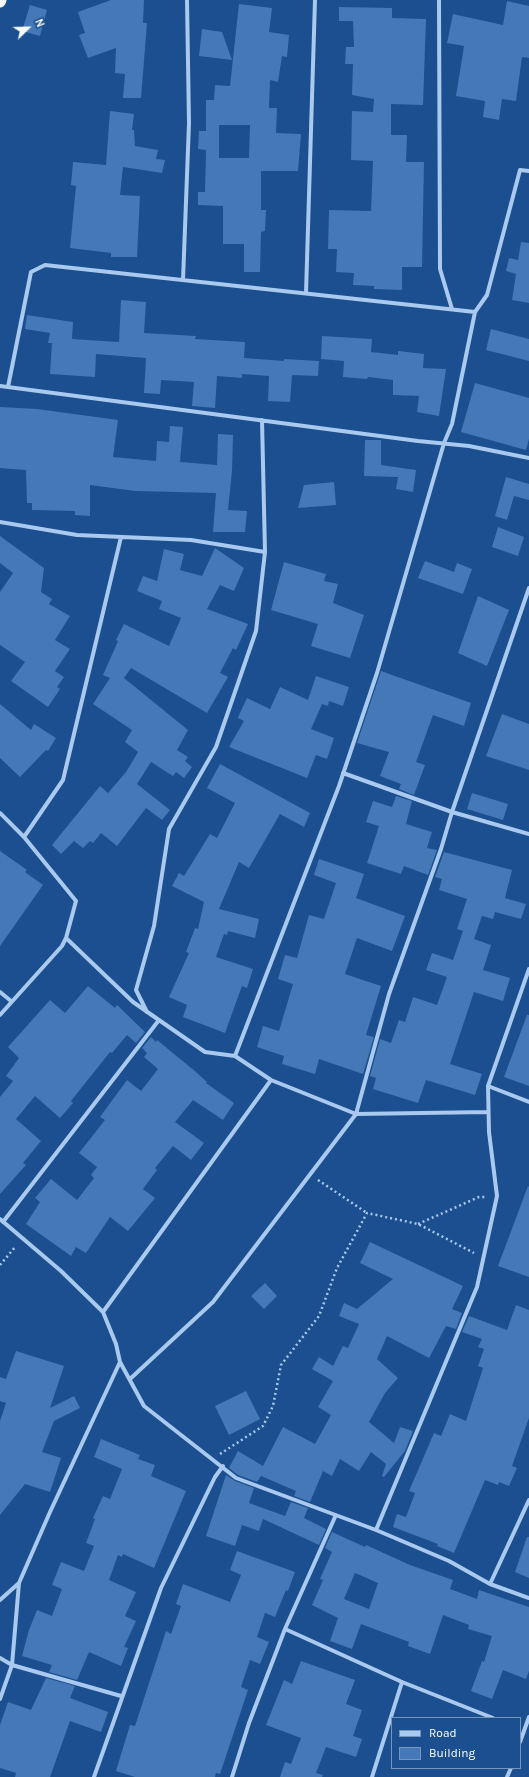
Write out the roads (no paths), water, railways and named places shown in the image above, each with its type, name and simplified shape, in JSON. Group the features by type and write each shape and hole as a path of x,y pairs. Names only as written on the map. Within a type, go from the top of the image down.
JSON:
{"street":[{"path":"183,280 189,123 187,0"},
{"path":"306,293 315,0"},
{"path":"439,0 440,269 452,309"},
{"path":"235,1056 343,773 377,673 444,443 452,424 475,312 487,294 520,170 529,171"},
{"path":"8,387 32,272 45,265 475,312"},
{"path":"0,386 418,441 469,446 529,458"},
{"path":"147,1012 136,990 154,926 170,829 216,747 256,631 265,552 262,420"},
{"path":"0,522 77,535 191,540 265,552"},
{"path":"24,837 63,780 121,537"},
{"path":"130,1379 213,1302 356,1114 389,994 441,849 452,812 529,588"},
{"path":"343,773 452,812 529,834"},
{"path":"0,813 24,837 76,901 66,938 62,946 0,1015"},
{"path":"66,938 133,1002 147,1012 205,1052 235,1056 271,1080 356,1114 488,1112"},
{"path":"376,1530 477,1287 485,1257 497,1196 492,1162 488,1112 488,1086 529,969"},
{"path":"0,992 11,1001"},
{"path":"159,1020 2,1220 61,1271 103,1312 116,1344 120,1362 144,1406 223,1466 236,1478 376,1530 449,1561 490,1584 529,1598"},
{"path":"103,1312 271,1080"},
{"path":"488,1086 529,1102"},
{"path":"0,1699 12,1665 19,1583 50,1512 120,1362"},
{"path":"94,1777 121,1696 161,1588 215,1477 223,1466"},
{"path":"490,1584 529,1500"},
{"path":"232,1777 249,1723 285,1629 335,1516"},
{"path":"0,1600 19,1583"},
{"path":"285,1629 402,1682 490,1717"},
{"path":"0,1658 12,1665 121,1696"},
{"path":"372,1777 402,1682"},
{"path":"522,1730 529,1717"}]}
